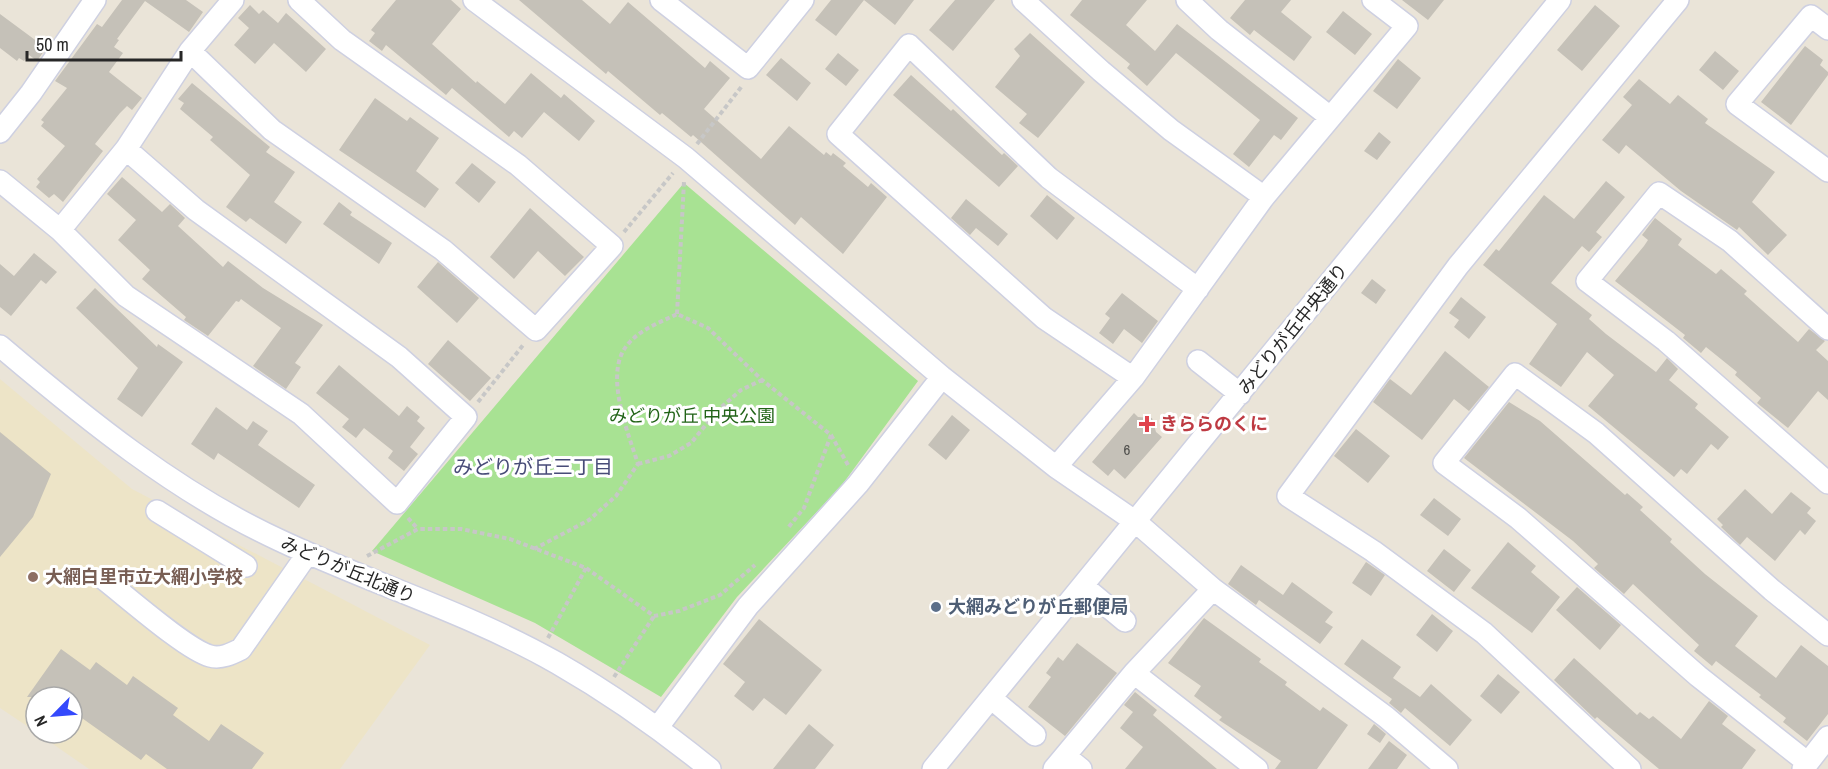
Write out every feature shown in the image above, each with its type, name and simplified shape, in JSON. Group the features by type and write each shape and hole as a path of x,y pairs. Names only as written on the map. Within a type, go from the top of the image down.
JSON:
{"street":[{"path":"0,132 32,93 95,0"},
{"path":"60,230 126,148 190,51 233,0"},
{"path":"190,51 272,130 443,250 536,330 612,246 518,165 342,40 299,0"},
{"path":"474,0 686,158 942,377 1056,467 1136,522 1213,589 1386,717 1447,769"},
{"path":"661,0 748,68 803,0"},
{"path":"1023,0 1101,71 1171,130 1264,197"},
{"path":"1187,0 1219,30 1330,117"},
{"path":"1056,467 1132,378 1264,197 1407,26 1373,0"},
{"name":"みどりが丘中央通り","path":"933,769 1560,0"},
{"path":"1630,769 1484,633 1373,551 1288,496 1458,266 1678,0"},
{"path":"1828,29 1811,16 1737,104 1828,171"},
{"path":"1132,378 1044,318 838,135 909,45 1049,178 1198,289"},
{"path":"0,181 60,230 126,296 301,414 397,503 466,417 399,357 196,210 126,148"},
{"path":"1828,329 1730,241 1659,193 1587,281 1666,341 1828,483"},
{"name":"みどりが丘北通り","path":"0,346 90,418 198,496 278,540 540,655 658,727 710,769"},
{"path":"1198,361 1240,394"},
{"path":"1828,635 1763,583 1596,433 1515,374 1444,463 1518,518 1698,676 1805,766 1828,737"},
{"path":"658,727 748,606 858,484 942,377"},
{"path":"157,511 246,566"},
{"path":"105,580 188,644 210,656 225,656 241,649 308,553"},
{"path":"1083,586 1125,621"},
{"path":"1067,765 1134,673 1213,589"},
{"path":"1134,673 1257,769"},
{"path":"991,699 1035,735"}],"path":[{"path":"612,246 749,78 748,68"},
{"path":"677,314 686,158"},
{"path":"638,464 618,395 615,376 627,344 650,326 677,314 708,328 762,380 831,435 858,484"},
{"path":"466,417 536,330"},
{"path":"534,549 589,520 616,496 638,464 669,456 691,443 718,410 741,390 762,380"},
{"path":"784,532 804,508 831,435"},
{"path":"352,572 372,551 418,529 461,529 510,539 586,568 654,616"},
{"path":"604,692 654,616 679,610 720,595 758,562"},
{"path":"540,655 586,568"}],"shaded area":[{"path":"0,379 132,489 430,645 340,769 89,769 54,745 84,745 84,685 24,685 24,724 0,708"}],"green space":[{"name":"みどりが丘 中央公園","path":"684,183 918,381 842,485 737,597 661,697 535,623 372,551"}],"building":[{"path":"122,0 186,0 203,12 189,32 145,1 117,39 119,40 114,47 123,53 109,72 142,98 132,110 127,106 95,144 103,151 63,202 54,194 49,198 36,187 40,182 37,179 65,146 41,126 44,122 41,120 67,88 55,81 97,24 102,27"},
{"path":"396,0 451,0 461,9 432,44 476,83 477,81 505,104 531,73 561,98 564,94 595,121 579,141 544,112 522,138 514,131 509,137 452,88 446,95 386,45 382,51 369,41 375,33 371,30"},
{"path":"519,0 582,0 610,24 628,2 705,68 710,61 730,78 704,109 761,159 789,126 824,155 826,152 831,156 833,153 846,163 843,166 868,187 871,183 887,197 843,254 801,217 795,225 693,135 691,137 662,113 660,115 608,71 606,74"},
{"path":"831,0 864,0 836,36 815,20"},
{"path":"864,0 914,0 895,25"},
{"path":"955,0 995,0 953,51 929,30"},
{"path":"1082,0 1147,0 1126,25 1155,51 1177,24 1298,118 1281,140 1274,135 1249,167 1233,154 1260,120 1176,53 1147,86 1127,68 1130,64 1070,15"},
{"path":"1245,0 1291,0 1281,12 1312,37 1294,61 1254,30 1250,35 1230,18"},
{"path":"1402,0 1444,0 1428,20"},
{"path":"250,5 259,14 263,10 278,23 286,13 326,49 306,72 274,43 255,64 234,45 249,28 238,18"},
{"path":"1595,5 1620,26 1582,71 1557,50"},
{"path":"1343,11 1372,34 1355,55 1326,32"},
{"path":"0,14 46,48 37,61 29,55 24,61 19,58 17,61 0,48"},
{"path":"1030,33 1085,82 1038,138 1019,123 1027,114 995,87 1020,56 1014,49"},
{"path":"1805,46 1823,60 1820,65 1828,72 1828,75 1791,125 1761,102"},
{"path":"1715,51 1739,71 1723,90 1699,70"},
{"path":"838,53 859,70 846,86 825,69"},
{"path":"781,58 811,83 797,101 766,75"},
{"path":"1398,59 1421,78 1397,109 1373,91"},
{"path":"911,75 951,111 953,109 1002,155 1004,153 1018,166 999,187 893,95"},
{"path":"1639,79 1670,104 1678,95 1708,119 1705,123 1775,172 1752,202 1787,235 1768,255 1739,227 1737,230 1681,191 1626,145 1619,154 1602,140 1632,105 1623,97"},
{"path":"192,83 270,147 266,152 295,172 274,202 302,222 286,244 250,218 246,222 226,207 250,175 210,140 213,137 180,109 184,103 178,99"},
{"path":"375,98 407,121 410,117 439,138 416,171 439,189 425,208 339,150"},
{"path":"1379,132 1391,142 1377,160 1364,151"},
{"path":"472,163 496,182 479,203 455,183"},
{"path":"122,177 162,212 170,204 185,218 178,226 223,267 228,261 263,288 323,325 295,363 301,367 286,389 253,366 281,328 241,299 239,302 236,301 208,336 184,320 186,317 142,279 150,270 118,240 136,220 107,194"},
{"path":"1606,181 1625,197 1596,232 1602,237 1589,252 1582,246 1551,283 1592,315 1589,319 1606,334 1656,372 1667,358 1678,369 1669,380 1698,404 1695,408 1729,437 1718,450 1711,444 1687,474 1681,469 1674,477 1588,406 1614,375 1587,352 1561,387 1529,364 1557,324 1483,265 1496,249 1499,251 1544,195 1574,219"},
{"path":"1047,195 1075,218 1057,240 1030,216"},
{"path":"966,199 1008,234 998,246 976,228 970,235 951,218"},
{"path":"339,202 352,212 350,215 392,243 379,264 323,224"},
{"path":"530,208 584,257 565,276 538,251 514,279 490,257"},
{"path":"1655,218 1682,239 1678,245 1716,274 1721,269 1747,291 1744,294 1798,342 1809,329 1825,341 1816,350 1828,361 1828,400 1818,391 1788,428 1757,403 1761,398 1735,375 1737,372 1706,347 1701,353 1683,338 1685,335 1615,281 1648,240 1642,235"},
{"path":"34,253 57,272 46,284 41,280 11,316 0,307 0,264 14,276"},
{"path":"438,262 479,298 457,323 417,287"},
{"path":"1372,279 1386,290 1376,304 1361,293"},
{"path":"95,288 157,347 158,344 183,362 142,417 117,399 138,368 76,308"},
{"path":"1122,293 1158,321 1142,343 1124,329 1113,344 1099,333 1110,318 1105,314"},
{"path":"1461,297 1486,317 1469,339 1454,327 1459,320 1449,313"},
{"path":"448,340 491,378 470,401 428,364"},
{"path":"1445,351 1489,387 1469,411 1454,399 1422,440 1373,402 1390,379 1411,395"},
{"path":"339,365 399,416 407,406 420,417 417,421 425,428 410,447 418,454 404,471 388,458 393,451 364,428 356,438 342,427 349,419 316,393"},
{"path":"1509,402 1540,421 1625,495 1627,493 1643,507 1640,510 1672,539 1670,542 1705,574 1758,616 1735,646 1776,678 1801,645 1828,666 1828,714 1807,741 1783,722 1786,718 1759,697 1761,695 1716,661 1712,666 1694,651 1699,645 1633,584 1624,594 1594,568 1598,564 1573,541 1464,458"},
{"path":"216,407 247,430 253,421 268,431 258,445 315,485 299,508 218,453 214,460 191,444"},
{"path":"1134,413 1138,417 1152,418 1156,432 1162,437 1125,479 1114,469 1108,476 1092,462"},
{"path":"952,415 970,430 946,460 928,445"},
{"path":"1356,429 1390,456 1368,483 1334,456"},
{"path":"0,432 51,474 33,517 0,557"},
{"path":"1745,489 1772,514 1791,492 1811,508 1807,513 1816,521 1805,535 1800,530 1775,561 1747,537 1740,545 1721,527 1723,525 1717,519"},
{"path":"1434,498 1461,519 1448,536 1420,515"},
{"path":"1508,542 1536,566 1531,572 1560,597 1532,633 1471,588"},
{"path":"1444,549 1471,570 1454,592 1427,571"},
{"path":"1366,562 1385,575 1371,596 1352,583"},
{"path":"1241,565 1283,595 1292,582 1333,612 1325,622 1333,627 1320,644 1259,600 1256,605 1228,584"},
{"path":"1577,587 1621,625 1600,650 1556,610"},
{"path":"1432,614 1453,631 1437,652 1416,635"},
{"path":"1204,618 1261,659 1259,662 1287,682 1285,685 1320,711 1323,707 1348,725 1317,769 1275,769 1281,761 1219,720 1222,717 1194,696 1201,686 1168,663"},
{"path":"759,619 822,670 786,715 764,698 753,711 734,696 745,682 723,664"},
{"path":"1362,639 1401,667 1393,678 1420,697 1431,684 1472,720 1450,746 1405,708 1401,713 1389,703 1392,699 1344,664"},
{"path":"1077,643 1117,673 1065,736 1028,707 1051,677 1046,673 1058,657 1063,661"},
{"path":"61,649 90,670 96,662 127,685 133,676 178,708 173,715 209,741 221,724 264,753 252,769 167,769 146,754 141,760 84,720 84,685 36,685"},
{"path":"1574,658 1637,715 1640,712 1649,719 1653,716 1681,739 1709,701 1728,716 1722,724 1756,750 1742,769 1659,769 1597,717 1595,719 1554,680"},
{"path":"1498,674 1520,692 1501,714 1480,696"},
{"path":"1135,692 1157,710 1153,715 1217,769 1125,769 1143,747 1120,728 1133,712 1124,705"},
{"path":"809,724 834,745 815,769 773,769"},
{"path":"1374,724 1386,734 1380,743 1367,734"},
{"path":"1389,741 1407,755 1397,769 1368,769"}],"place":[{"name":"きららのくに","path":"1147,424"},
{"name":"大網白里市立大網小学校","path":"33,577"},
{"name":"大網みどりが丘郵便局","path":"936,607"}],"district":[{"name":"みどりが丘三丁目","path":"533,467"}]}
